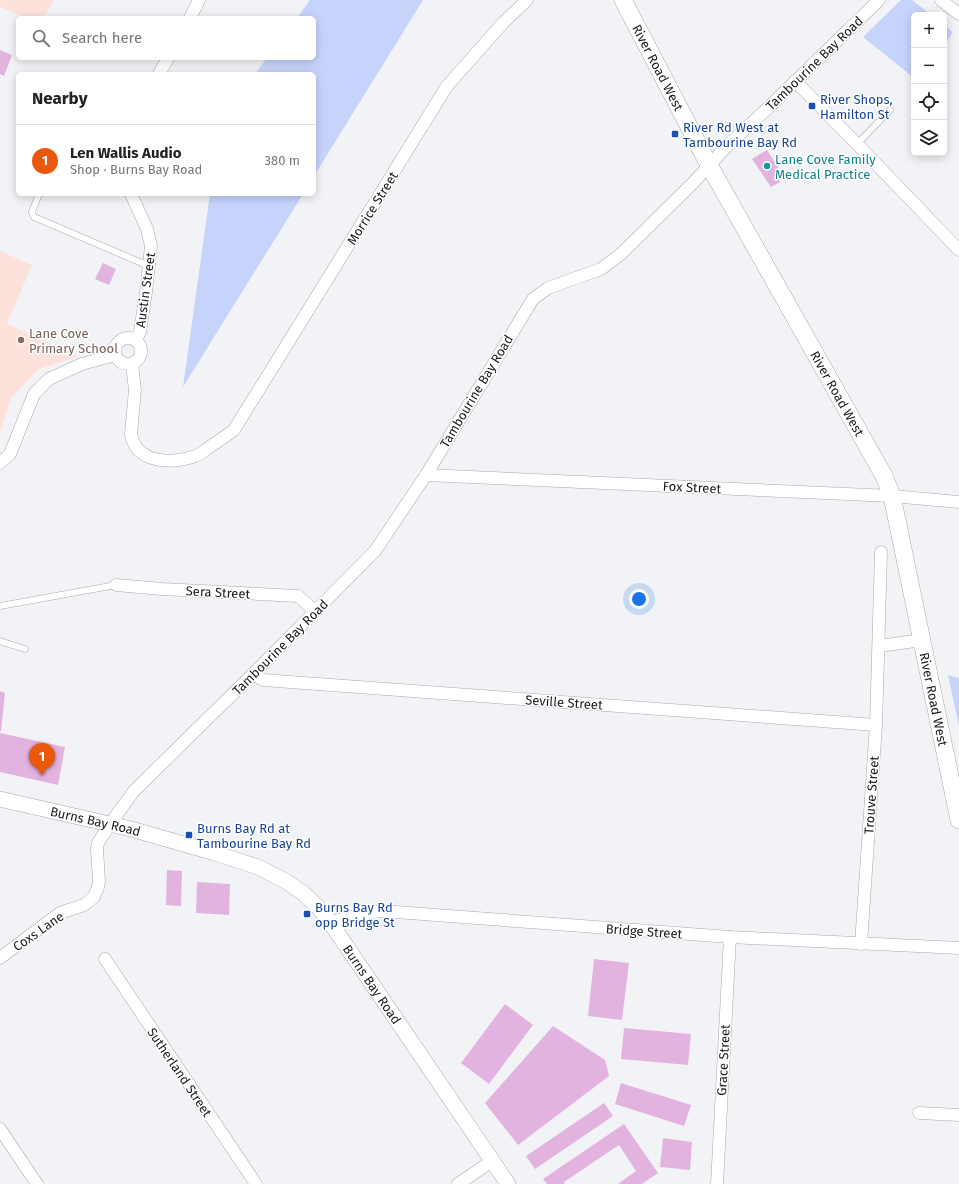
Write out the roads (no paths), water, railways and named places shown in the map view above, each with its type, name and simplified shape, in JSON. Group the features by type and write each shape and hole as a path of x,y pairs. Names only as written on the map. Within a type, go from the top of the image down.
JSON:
{"main road":[{"name":"River Road West","path":"623,0 709,165 884,476 892,496 959,820"}],"street":[{"path":"191,16 199,0"},
{"name":"Morrice Street","path":"132,364 135,390 130,434 140,453 156,460 178,460 196,456 234,430 447,86 502,23 527,0"},
{"name":"Tambourine Bay Road","path":"110,824 122,806 141,783 253,674 375,551 426,475 533,299 548,288 601,269 621,254 732,142 879,0"},
{"path":"941,0 959,14"},
{"path":"160,72 167,60"},
{"path":"795,81 959,250"},
{"name":"Austin Street","path":"133,196 147,230 151,246 140,332 136,340"},
{"path":"128,338 136,340 141,347 141,355 139,359 132,364 123,364 118,361 115,355 115,347 120,341 128,338"},
{"path":"0,463 10,454 34,394 49,379 82,364 115,355"},
{"name":"Fox Street","path":"426,475 892,496 959,502"},
{"name":"Trouve Street","path":"861,944 876,725 881,552"},
{"name":"Sera Street","path":"116,585 162,589 298,596 315,611"},
{"path":"879,646 922,640"},
{"name":"Seville Street","path":"253,674 263,680 876,725"},
{"name":"Burns Bay Road","path":"0,799 110,824 215,853 266,871 287,882 311,899 330,922 508,1184"},
{"name":"Coxs Lane","path":"0,958 60,913 84,905 94,897 99,881 97,849 100,838 110,824"},
{"name":"Bridge Street","path":"330,922 367,913 382,912 730,937 959,948"},
{"name":"Grace Street","path":"717,1184 730,937"},
{"name":"Sutherland Street","path":"105,959 256,1184"},
{"path":"919,1113 956,1115"},
{"path":"0,1129 37,1184"},
{"path":"458,1184 492,1161"}],"lane":[{"path":"857,144 890,110"},
{"path":"37,196 32,212 34,217 149,266"},
{"path":"0,606 116,585"},
{"path":"0,641 25,649"}],"place":[{"name":"River Shops, Hamilton St","path":"812,106"},
{"name":"River Rd West at Tambourine Bay Rd","path":"675,134"},
{"name":"Lane Cove Family Medical Practice","path":"767,166"},
{"name":"Lane Cove Primary School","path":"21,340"},
{"name":"Len Wallis Audio","path":"42,776"},
{"name":"Burns Bay Rd at Tambourine Bay Rd","path":"189,835"},
{"name":"Burns Bay Rd opp Bridge St","path":"307,914"}]}
